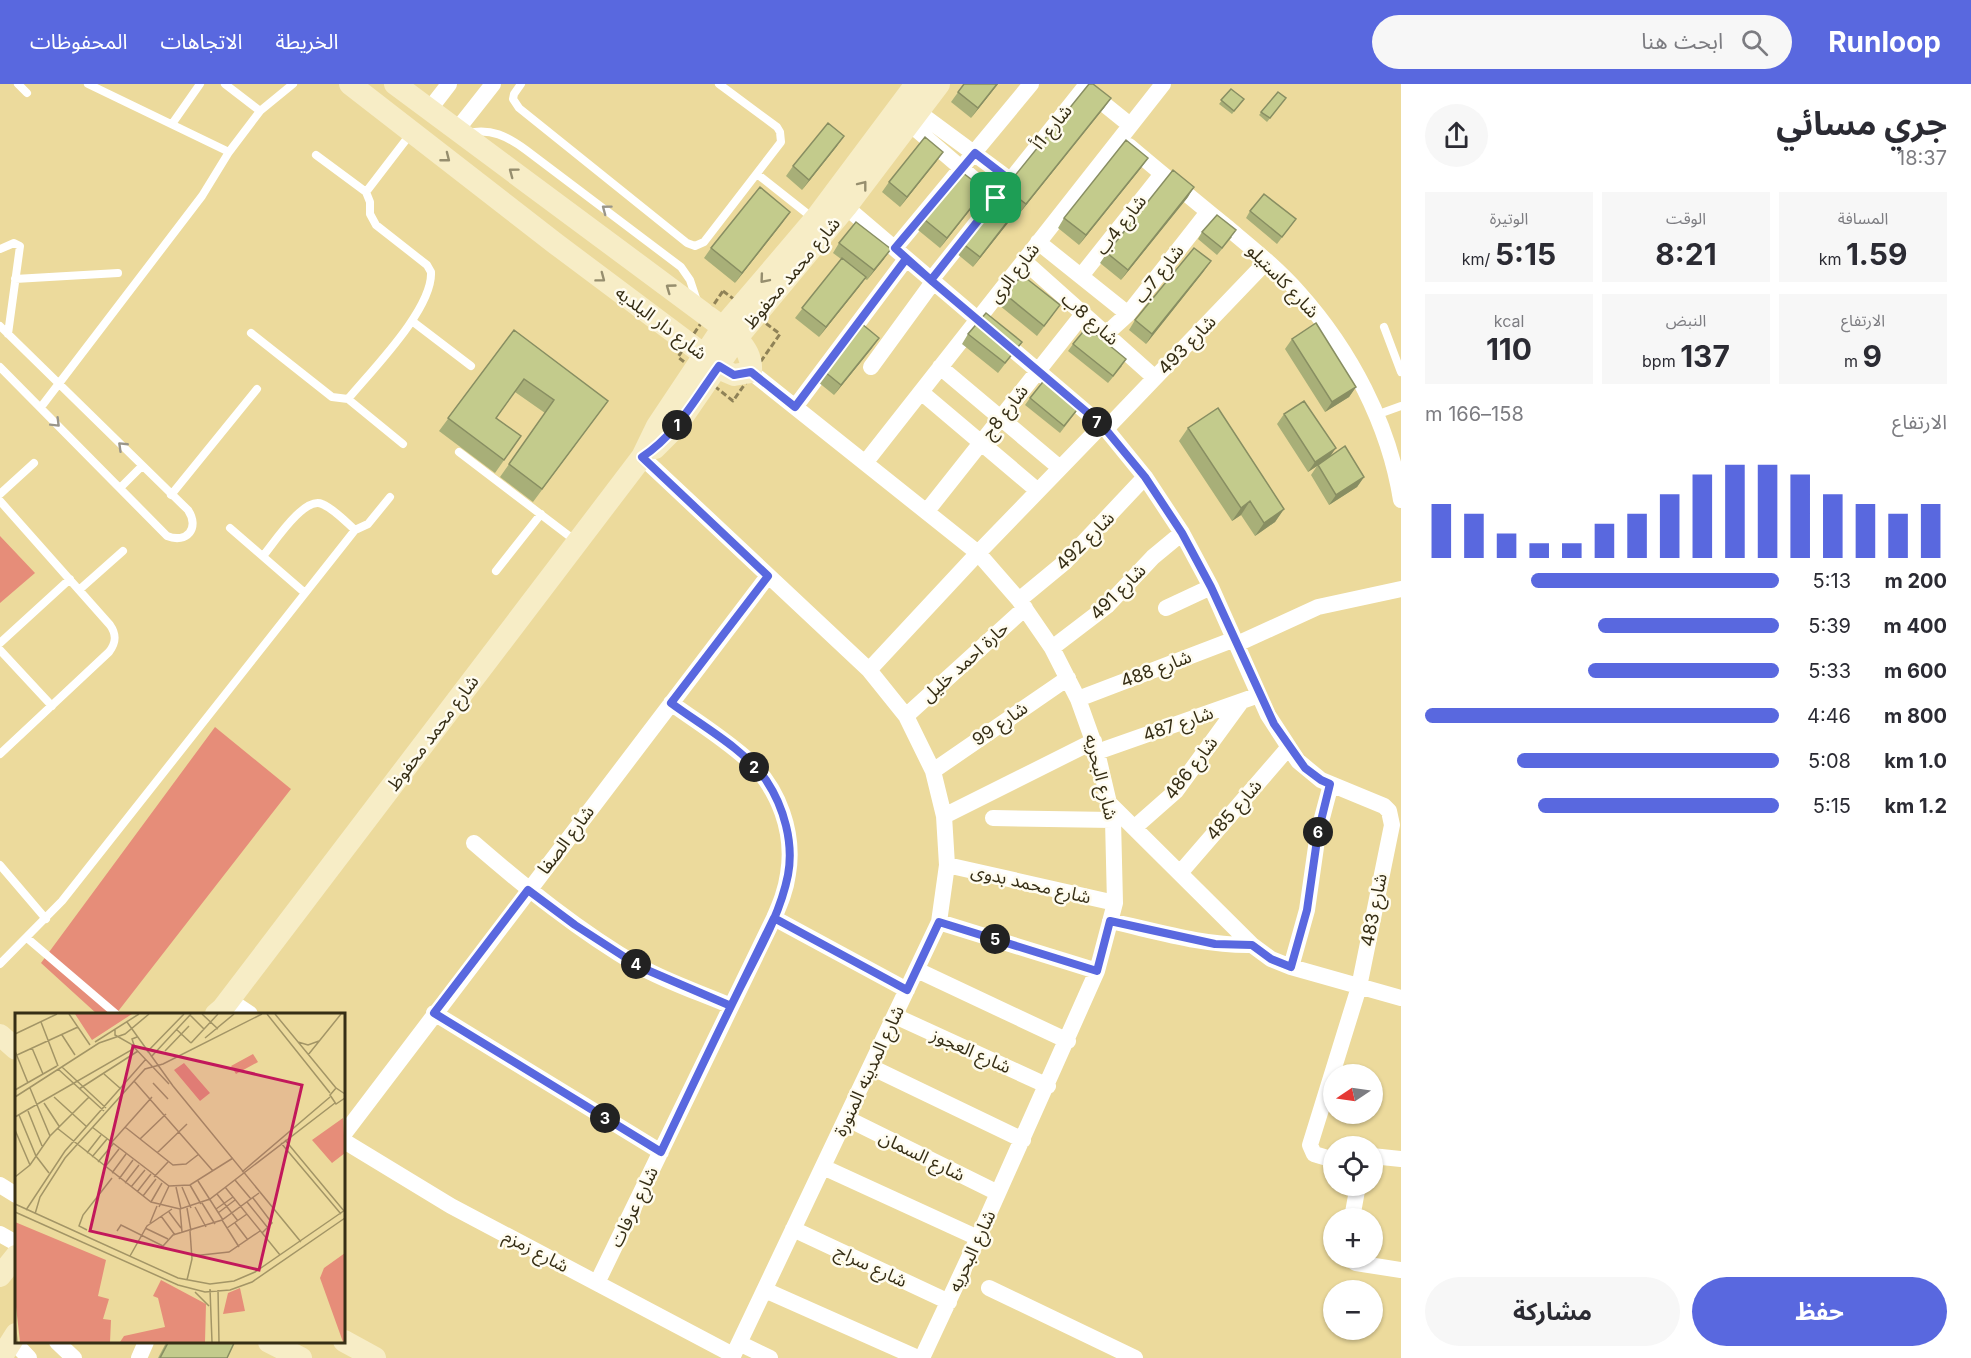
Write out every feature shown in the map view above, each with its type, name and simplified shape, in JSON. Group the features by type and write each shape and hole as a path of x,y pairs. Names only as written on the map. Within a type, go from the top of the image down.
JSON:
{"street":[{"name":"شارع دار البلديه","path":"350,84 556,244 712,361 734,375 751,372 748,352 730,333 459,133 418,98 395,84"},
{"path":"418,98 449,84"},
{"path":"459,133 493,84"},
{"name":"شارع محمد محفوظ","path":"801,248 814,219 916,84"},
{"name":"شارع محمد محفوظ","path":"222,1009 642,457 657,426 712,361 730,333 801,248 846,207 939,84"},
{"path":"795,407 856,327 901,253 962,169 1031,84"},
{"name":"شارع الرى","path":"865,463 1162,84"},
{"name":"شارع كاستيلو","path":"1082,86 1162,174 1267,261 1299,293 1327,328 1365,389 1388,448 1401,500"},
{"name":"شارع 1أ","path":"871,367 932,281 1082,86"},
{"path":"914,118 975,153 1010,180"},
{"path":"914,118 962,169 996,198"},
{"name":"شارع 4ب","path":"1081,276 1162,174"},
{"path":"846,207 1104,427 1145,477 1182,533 1211,587 1268,715 1305,768 1330,784 1318,833 1307,910 1291,967"},
{"name":"شارع 7ب","path":"1106,334 1128,314 1208,212"},
{"path":"556,244 574,218"},
{"path":"1038,242 1128,314"},
{"name":"شارع 8ب","path":"1024,261 1155,378"},
{"name":"شارع 493","path":"869,670 1060,468 1155,378 1267,261"},
{"name":"شارع 8ج","path":"927,512 1083,314"},
{"path":"856,327 884,349"},
{"path":"940,367 1060,468"},
{"name":"شارع البحريه","path":"751,372 978,553 1022,604 1052,648 1078,699 1096,747 1113,820 1114,903 1097,971 1048,1086 949,1302 920,1358"},
{"path":"921,392 1038,491"},
{"name":"شارع المدينه المنورة","path":"642,457 869,670 906,716 933,771 944,816 946,865 939,922 735,1352"},
{"name":"شارع 492","path":"1022,604 1145,477"},
{"name":"شارع 491","path":"1052,648 1107,606 1153,557 1182,533"},
{"name":"شارع الصفا","path":"345,1133 768,576"},
{"path":"1166,608 1211,587"},
{"name":"شارع 488","path":"1078,699 1236,641 1318,607 1401,589"},
{"name":"حارة احمد خليل","path":"906,716 1022,604"},
{"name":"شارع 99","path":"933,771 1068,678"},
{"name":"شارع 487","path":"944,816 1096,747 1259,695"},
{"name":"شارع 486","path":"1134,828 1176,791 1241,702"},
{"name":"شارع عرفات","path":"597,1284 774,918 788,874 789,849 786,825 778,801 765,780 749,762 671,703"},
{"name":"شارع 485","path":"1180,873 1289,747"},
{"name":"شارع 483","path":"1323,1157 1314,1154 1310,1145 1359,987 1392,825 1389,811 1378,802 1330,784"},
{"path":"1109,803 1252,945 1271,959 1291,967 1401,998"},
{"path":"993,818 1113,820"},
{"path":"474,843 528,890 575,925 640,967 731,1006"},
{"name":"شارع محمد بدوى","path":"946,865 1114,903"},
{"path":"774,918 907,990"},
{"path":"1110,921 1215,944 1252,945"},
{"path":"939,922 1097,971"},
{"path":"917,970 1068,1041"},
{"path":"222,1009 244,1013"},
{"path":"434,1013 661,1152"},
{"name":"شارع العجوز","path":"895,1016 1048,1086"},
{"path":"0,1035 15,1048"},
{"path":"871,1067 1023,1140"},
{"name":"شارع السمان","path":"846,1118 998,1193"},
{"name":"شارع زمزم","path":"345,1142 451,1206 597,1284 735,1352 770,1358"},
{"path":"1383,1157 1401,1159"},
{"path":"823,1167 978,1238"},
{"path":"0,1185 15,1194"},
{"name":"شارع سراج","path":"794,1229 949,1302"},
{"path":"0,1234 15,1242"},
{"path":"0,1276 15,1257"},
{"path":"1383,1267 1401,1270"},
{"path":"989,1288 1135,1358"},
{"path":"765,1290 920,1358"},
{"path":"345,1342 375,1358"},
{"path":"59,1343 74,1358"},
{"path":"139,1358 145,1343"},
{"path":"273,1343 301,1358"},
{"path":"7,1345 29,1358"}],"lane":[{"path":"18,84 27,93"},
{"path":"88,84 229,152"},
{"path":"172,124 200,84"},
{"path":"225,84 260,111"},
{"path":"40,407 202,196 229,152 260,111 293,84"},
{"path":"521,84 513,99 519,108 695,246 704,242 781,142 780,132 719,84"},
{"path":"459,133 487,130 507,138 526,150 681,267 697,294 700,310"},
{"path":"366,192 412,132"},
{"path":"316,155 366,192 370,202 370,214 376,225 427,265 431,272 426,293 412,321 348,399"},
{"path":"757,174 814,219"},
{"path":"0,249 14,243 19,244 20,249 8,334"},
{"path":"15,279 118,273"},
{"path":"412,321 471,366"},
{"path":"0,326 192,517 193,525 190,533 183,538 175,539 167,536 0,366"},
{"path":"1384,327 1401,372"},
{"path":"251,333 332,397 348,399 403,444"},
{"path":"171,495 257,389"},
{"path":"1376,415 1401,406"},
{"path":"459,452 577,542"},
{"path":"0,494 34,463"},
{"path":"120,488 142,466"},
{"path":"0,964 62,901 355,530 368,524 390,497"},
{"path":"0,501 110,625 116,639 109,652 0,754"},
{"path":"263,556 302,508 312,502 324,504 355,530"},
{"path":"496,571 541,514"},
{"path":"230,528 305,593"},
{"path":"79,590 123,551"},
{"path":"0,643 70,579"},
{"path":"0,650 52,706"},
{"path":"0,865 46,919"},
{"path":"27,938 115,1013"}],"shaded area":[{"path":"0,536 35,573 0,603"},
{"path":"215,727 291,789 117,1013 96,1013 41,963"}],"building":[{"path":"964,84 997,84 978,108 958,92"},
{"path":"1089,84 1093,84 1111,98 1026,204 1005,188"},
{"path":"1231,89 1244,99 1234,111 1221,100"},
{"path":"1278,92 1286,98 1270,118 1261,112"},
{"path":"828,123 844,136 809,180 793,166"},
{"path":"925,137 943,152 907,197 889,182"},
{"path":"1126,140 1148,158 1086,235 1064,218"},
{"path":"1173,170 1194,187 1128,270 1107,253"},
{"path":"963,173 985,190 947,238 925,220"},
{"path":"760,187 790,212 742,273 711,248"},
{"path":"1001,194 1018,208 980,257 962,243"},
{"path":"1264,194 1296,219 1282,237 1250,211"},
{"path":"1217,215 1236,230 1222,248 1202,232"},
{"path":"856,222 891,249 874,270 839,243"},
{"path":"1194,248 1211,261 1152,334 1135,320"},
{"path":"842,258 866,277 826,327 802,308"},
{"path":"1022,275 1060,305 1044,326 1006,295"},
{"path":"986,313 1022,342 1005,363 968,334"},
{"path":"1316,323 1356,387 1332,402 1292,339"},
{"path":"862,324 879,338 841,385 825,372"},
{"path":"1087,327 1126,359 1113,376 1073,344"},
{"path":"514,330 608,401 542,489 509,464 554,400 524,379 496,418 521,436 504,460 448,418"},
{"path":"1046,378 1080,406 1064,426 1030,398"},
{"path":"1304,401 1336,448 1315,462 1284,414"},
{"path":"1218,408 1284,509 1264,523 1250,501 1241,508 1188,428"},
{"path":"1345,446 1364,477 1336,495 1318,465"},
{"path":"168,1343 234,1343 227,1358 160,1358"}],"route":[{"path":"996,198 931,280 906,259 795,407 751,372 734,375 719,366 668,437 642,457 768,576 671,703 732,748 765,780 778,801 786,825 789,849 788,874 774,918 661,1152 434,1013 528,890 575,925 640,967 731,1006 774,918 907,990 939,922 1097,971 1110,921 1215,944 1252,945 1271,959 1291,967 1304,925 1318,833 1330,784 1313,775 1298,761 1274,724 1211,587 1182,533 1145,477 1102,425 906,259 895,248 975,153 1010,180 996,198"}]}
